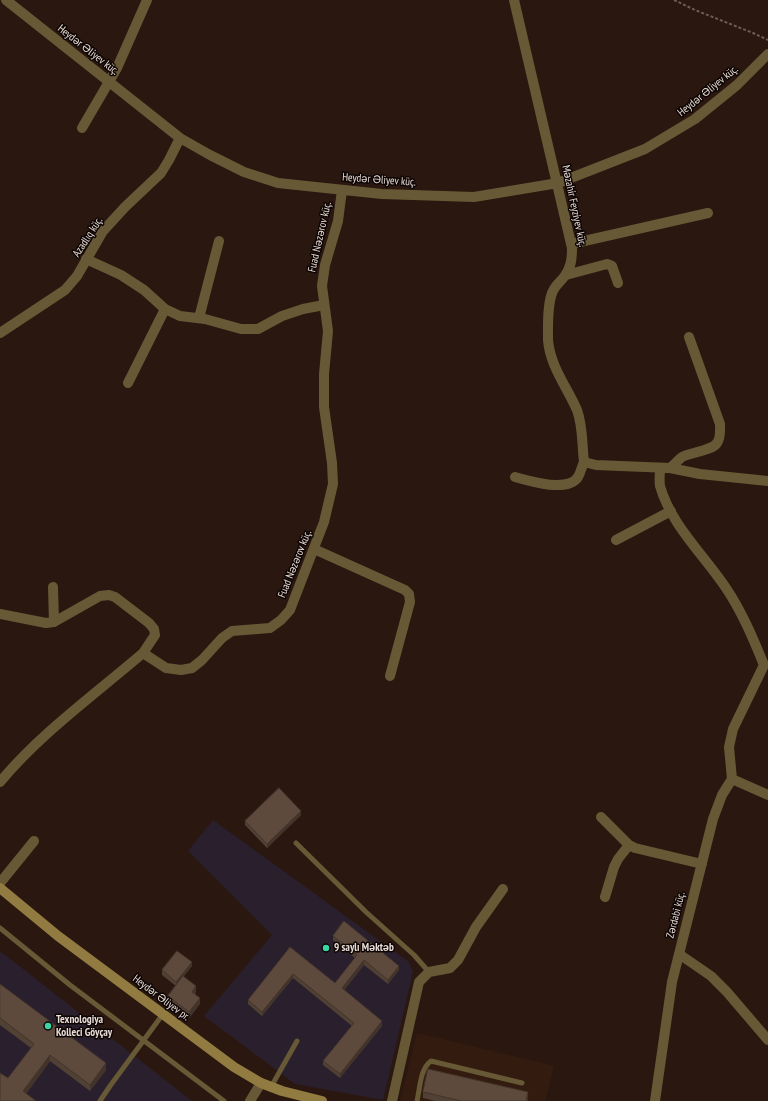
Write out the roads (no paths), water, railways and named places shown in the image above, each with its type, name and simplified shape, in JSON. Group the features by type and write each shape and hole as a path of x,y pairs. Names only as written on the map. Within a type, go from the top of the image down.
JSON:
{"main road":[{"name":"Heydər Əliyev pr.","path":"0,888 58,936 234,1067 266,1085 282,1091 322,1101"}],"street":[{"name":"Heydər Əliyev küç.","path":"6,0 180,138 210,156 244,172 278,183 382,194 474,196 558,183 645,149 695,119 737,85 768,54"},
{"path":"82,128 117,68 147,0"},
{"name":"Məzahir Feyziyev küç.","path":"514,0 558,183 571,244 571,264 566,275 554,289 550,300 549,345 555,366 578,412 584,462"},
{"name":"Azadlıq küç.","path":"0,333 65,290 77,276 103,231 125,207 161,173 170,160 180,138"},
{"name":"Fuad Nəzərov küç.","path":"143,653 166,668 181,670 192,668 202,660 222,638 232,631 270,628 281,620 290,610 324,522 333,484 332,463 324,407 324,374 328,331 322,286 338,221 342,190"},
{"path":"571,244 708,213"},
{"path":"199,318 219,241"},
{"path":"86,259 120,275 144,290 165,309 180,316 221,322 241,329 258,329 282,316 303,309 324,305"},
{"path":"566,275 607,264 612,266 618,283"},
{"path":"128,383 165,309"},
{"path":"670,468 680,458 694,452 710,448 718,443 720,435 720,424 689,337"},
{"path":"515,477 536,484 555,485 571,483 578,478 584,462 596,465 670,468 700,474 768,481"},
{"path":"660,468 660,485 671,511 693,544 726,588 766,662 733,729 729,747 732,779 768,795"},
{"path":"616,540 671,511"},
{"path":"314,549 405,590 409,594 410,602 390,676"},
{"path":"53,587 54,622"},
{"path":"0,614 46,623 54,622 100,596 109,595 114,597 149,623 154,629 155,635 143,653 43,737 19,760 0,782"},
{"name":"Zərdabi küç.","path":"655,1101 672,982 715,813 722,795 732,779"},
{"path":"601,817 629,845 702,864"},
{"path":"0,883 34,841"},
{"path":"605,897 614,867 618,859 629,845"},
{"path":"392,1101 419,982 429,972 450,968 458,960 476,927 503,889"},
{"path":"679,954 711,976 727,992 768,1040"},
{"path":"250,1101 266,1085"}],"lane":[{"path":"296,842 366,912 414,955 429,972"},
{"path":"0,928 70,985 224,1101"},
{"path":"100,1101 142,1040 163,1014"},
{"path":"266,1085 297,1041"},
{"path":"417,1101 423,1071 426,1065 431,1061 522,1083"}],"place":[{"name":"9 saylı Məktəb","path":"326,948"},
{"name":"Texnologiya Kolleci Göyçay","path":"48,1026"}]}
